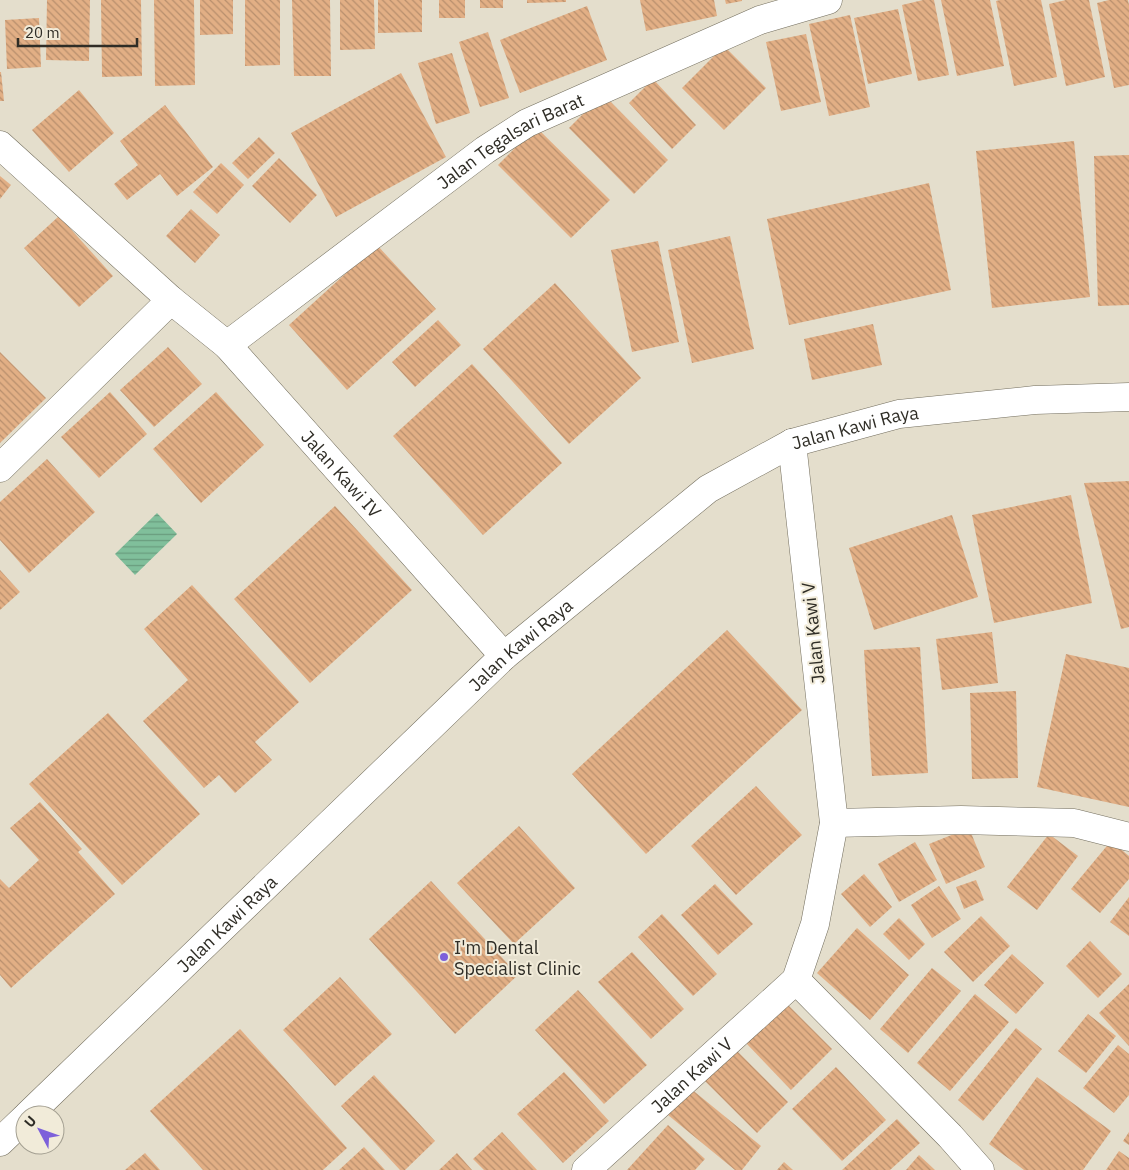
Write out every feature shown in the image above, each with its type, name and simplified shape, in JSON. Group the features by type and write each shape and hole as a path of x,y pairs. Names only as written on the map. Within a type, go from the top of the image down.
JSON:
{"street":[{"name":"Jalan Tegalsari Barat","path":"227,345 485,150 527,123 760,20 828,0"},
{"name":"Jalan Kawi IV","path":"0,145 171,300 227,345 504,656"},
{"path":"0,468 171,300"},
{"name":"Jalan Kawi Raya","path":"38,1105 504,656 708,489 792,443 899,414 1035,400 1129,397"},
{"name":"Jalan Kawi V","path":"587,1170 796,980 815,924 834,823 792,443"},
{"path":"834,823 961,820 1074,823 1129,837"},
{"path":"796,980 950,1136 980,1170"},
{"path":"0,1142 15,1128"}],"shaded area":[{"path":"157,513 177,534 135,575 115,554"}],"building":[{"path":"47,0 90,0 89,61 46,60"},
{"path":"101,0 141,0 142,76 102,77"},
{"path":"154,0 194,0 195,85 155,86"},
{"path":"200,0 233,0 233,34 200,35"},
{"path":"245,0 280,0 280,65 245,66"},
{"path":"292,0 330,0 331,76 294,76"},
{"path":"340,0 374,0 375,49 340,50"},
{"path":"378,0 422,0 422,32 378,33"},
{"path":"439,0 465,0 465,18 439,18"},
{"path":"480,0 503,0 503,8 480,8"},
{"path":"527,0 566,0 566,2 527,3"},
{"path":"640,0 714,0 717,16 646,31"},
{"path":"725,0 742,0 742,1 726,4"},
{"path":"923,0 934,0 949,75 918,81 902,5"},
{"path":"941,0 990,0 1004,66 957,76"},
{"path":"1041,0 1057,77 1014,86 996,1"},
{"path":"1066,0 1089,0 1105,77 1066,86 1049,4"},
{"path":"1109,0 1128,0 1129,5 1129,85 1114,88 1097,3"},
{"path":"587,6 607,60 520,93 500,40"},
{"path":"898,9 912,74 868,84 854,18"},
{"path":"850,15 870,107 829,116 809,24"},
{"path":"39,18 41,67 7,69 5,20"},
{"path":"488,32 509,98 480,107 459,42"},
{"path":"806,34 821,102 781,111 766,42"},
{"path":"724,46 766,88 724,130 682,88"},
{"path":"452,53 470,113 436,124 418,63"},
{"path":"1,72 4,101 0,101"},
{"path":"401,73 446,157 336,217 291,133"},
{"path":"653,79 696,125 672,149 629,103"},
{"path":"79,90 114,133 69,172 32,130"},
{"path":"603,94 668,160 634,194 569,128"},
{"path":"165,105 213,167 177,196 160,174 127,200 114,184 138,165 120,141"},
{"path":"536,127 610,200 571,238 498,165"},
{"path":"259,137 275,153 248,179 232,163"},
{"path":"1074,141 1090,297 992,308 976,151"},
{"path":"1129,155 1129,305 1098,306 1094,156"},
{"path":"279,158 317,195 290,223 252,186"},
{"path":"221,163 244,185 217,214 193,192"},
{"path":"0,176 11,185 0,199"},
{"path":"929,183 951,290 789,325 767,219"},
{"path":"191,209 220,235 195,263 166,236"},
{"path":"59,216 113,276 79,307 24,248"},
{"path":"730,236 754,349 692,363 668,250"},
{"path":"658,241 679,342 632,352 611,250"},
{"path":"377,245 436,309 347,390 289,325"},
{"path":"555,283 641,378 569,444 483,349"},
{"path":"438,320 461,345 415,387 392,362"},
{"path":"873,324 882,365 812,380 804,339"},
{"path":"168,347 202,384 154,427 120,390"},
{"path":"0,352 46,398 0,443"},
{"path":"472,364 562,463 483,535 393,436"},
{"path":"110,392 147,434 99,478 61,437"},
{"path":"216,392 264,445 201,503 153,449"},
{"path":"47,459 95,512 29,573 0,540 0,502"},
{"path":"1129,481 1129,627 1121,629 1084,483"},
{"path":"1071,495 1092,603 994,623 972,515"},
{"path":"335,506 412,590 310,683 234,599"},
{"path":"952,515 978,597 874,630 849,548"},
{"path":"0,570 20,592 0,610"},
{"path":"192,585 299,702 255,742 272,760 235,793 219,775 204,788 143,721 188,680 144,629"},
{"path":"727,630 802,710 646,854 572,774"},
{"path":"992,632 998,683 942,690 936,639"},
{"path":"920,647 928,773 872,776 864,650"},
{"path":"1066,654 1129,668 1129,807 1037,787"},
{"path":"1016,691 1018,778 972,779 970,693"},
{"path":"108,713 200,814 122,885 29,784"},
{"path":"756,786 802,835 736,895 691,846"},
{"path":"40,802 82,849 78,852 115,894 11,988 0,975 0,879 9,888 39,860 10,828"},
{"name":"I'm Dental Specialist Clinic","path":"519,826 575,888 514,944 457,883"},
{"path":"969,828 985,867 946,884 929,844"},
{"path":"1049,834 1078,856 1037,910 1007,887"},
{"path":"1111,841 1129,856 1129,879 1100,913 1071,889"},
{"path":"915,842 937,880 899,902 878,864"},
{"path":"864,874 892,907 870,927 841,894"},
{"path":"976,880 984,900 964,909 956,887"},
{"name":"I'm Dental Specialist Clinic","path":"431,881 518,975 455,1034 369,939"},
{"path":"715,884 753,924 718,955 681,915"},
{"path":"939,886 961,919 932,938 911,905"},
{"path":"1129,897 1129,936 1110,922"},
{"path":"662,914 717,974 693,996 638,937"},
{"path":"981,916 1010,946 973,982 944,952"},
{"path":"899,918 925,944 909,960 883,934"},
{"path":"857,928 909,975 870,1020 817,973"},
{"path":"1090,941 1122,974 1098,998 1066,966"},
{"path":"632,952 684,1009 651,1039 598,982"},
{"path":"1012,954 1044,983 1016,1014 984,985"},
{"path":"932,968 961,991 908,1053 880,1029"},
{"path":"340,977 392,1034 335,1086 283,1030"},
{"path":"1129,984 1129,1046 1099,1013"},
{"path":"578,990 647,1065 604,1104 535,1030"},
{"path":"975,994 1009,1022 950,1091 917,1063"},
{"path":"786,1003 832,1049 791,1090 746,1043"},
{"path":"1088,1014 1116,1036 1086,1073 1058,1051"},
{"path":"1016,1028 1042,1049 983,1121 958,1100"},
{"path":"240,1029 347,1148 323,1170 203,1170 150,1111"},
{"path":"1118,1045 1129,1054 1129,1095 1114,1113 1083,1088"},
{"path":"736,1050 788,1102 757,1133 705,1081"},
{"path":"836,1067 886,1120 842,1161 792,1109"},
{"path":"564,1072 609,1121 563,1163 517,1114"},
{"path":"374,1075 435,1141 405,1170 400,1170 341,1106"},
{"path":"1037,1077 1111,1131 1083,1170 1024,1170 989,1144"},
{"path":"690,1088 761,1146 742,1170 735,1170 668,1115"},
{"path":"897,1119 920,1143 890,1170 842,1170"},
{"path":"668,1125 705,1159 695,1170 627,1170"},
{"path":"502,1132 537,1170 484,1170 473,1159"},
{"path":"1129,1132 1129,1145 1123,1141"},
{"path":"364,1147 385,1170 339,1170"},
{"path":"1119,1151 1129,1158 1129,1170 1106,1170"},
{"path":"145,1153 160,1170 125,1170"},
{"path":"457,1153 472,1170 439,1170"},
{"path":"919,1155 935,1170 906,1170"},
{"path":"784,1162 793,1170 777,1170"}],"place":[{"name":"I'm Dental Specialist Clinic","path":"444,957"}]}
